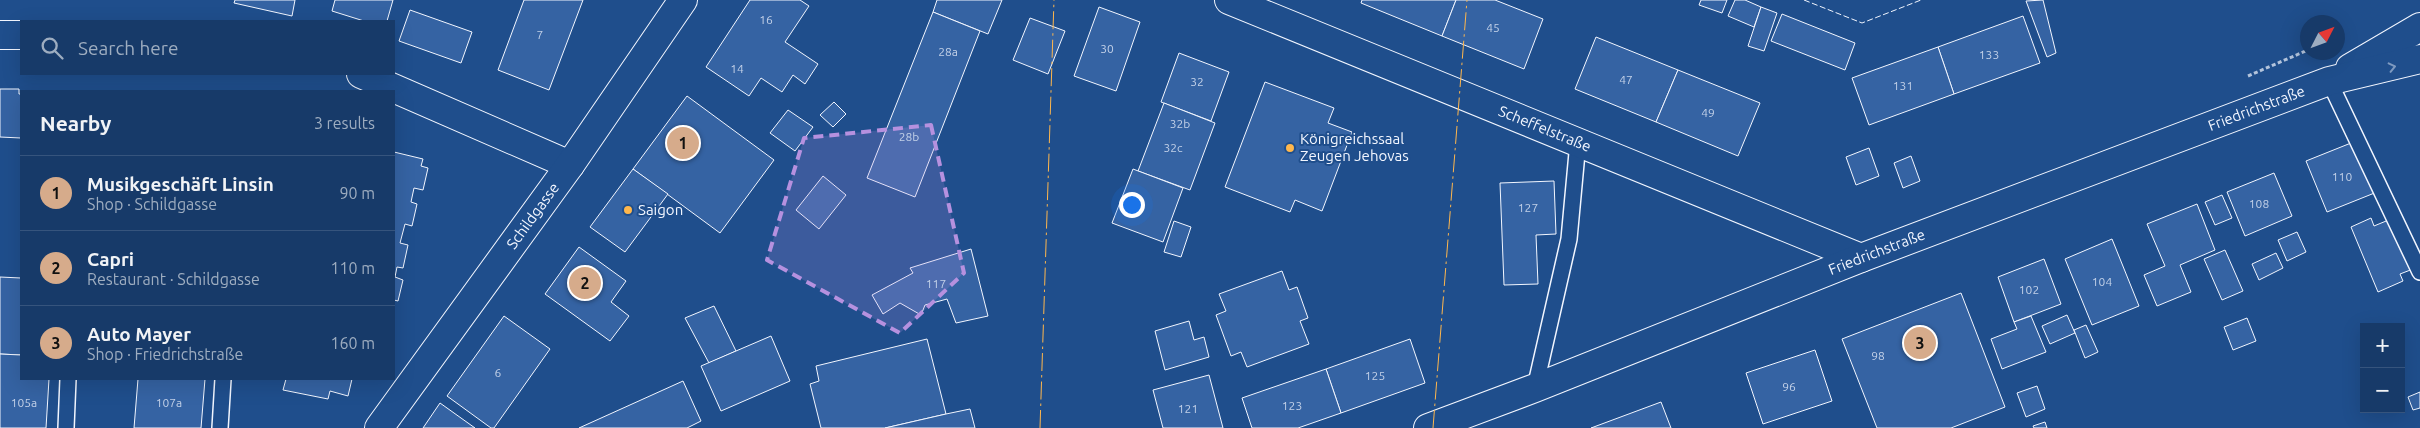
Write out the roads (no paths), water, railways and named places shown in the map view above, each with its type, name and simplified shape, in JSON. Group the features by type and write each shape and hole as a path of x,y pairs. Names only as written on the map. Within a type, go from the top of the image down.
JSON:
{"street":[{"name":"Schildgasse","path":"379,428 570,166 683,0"},
{"name":"Scheffelstraße","path":"1229,0 1861,258"},
{"name":"Friedrichstraße","path":"2329,81 2420,28"},
{"path":"0,35 20,35"},
{"name":"Friedrichstraße","path":"1428,428 1535,388 1861,258 2329,81 2420,59"},
{"path":"363,75 570,166"}],"lane":[{"path":"2329,81 2420,272"},
{"path":"1535,388 1569,238 1578,142"},
{"path":"66,428 68,380"},
{"path":"220,428 223,380"}],"place":[{"name":"Musikgeschäft Linsin","path":"683,143"},
{"name":"Königreichssaal Zeugen Jehovas","path":"1290,148"},
{"name":"Saigon","path":"628,210"},
{"name":"Capri","path":"585,283"},
{"name":"Auto Mayer","path":"1920,343"}]}
